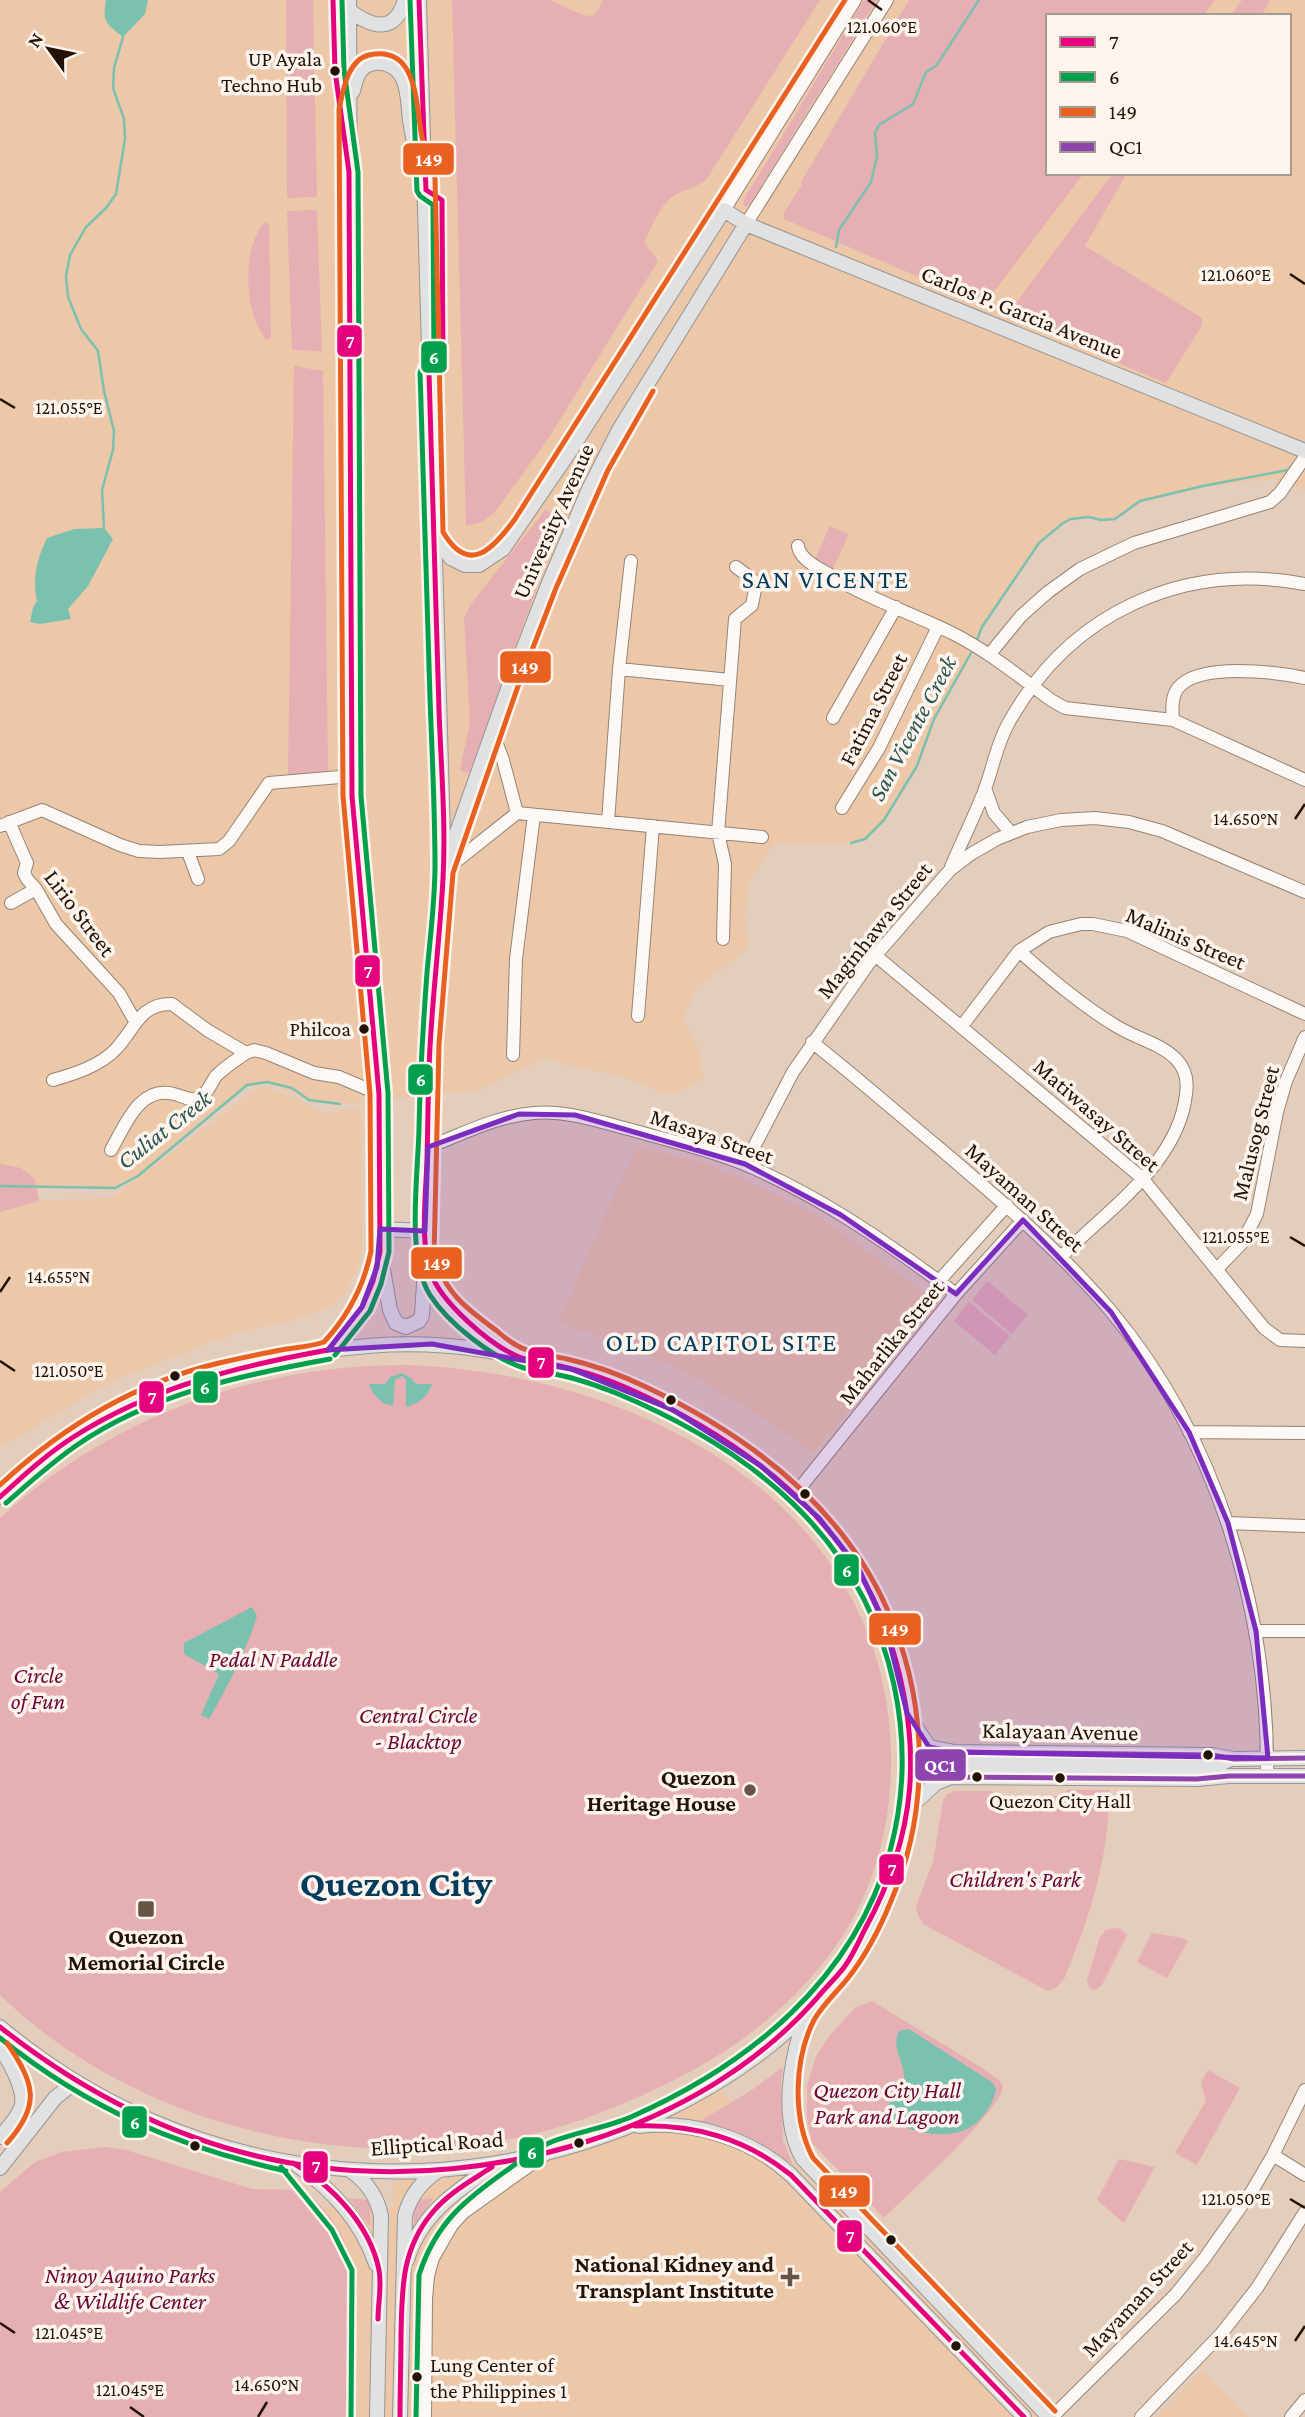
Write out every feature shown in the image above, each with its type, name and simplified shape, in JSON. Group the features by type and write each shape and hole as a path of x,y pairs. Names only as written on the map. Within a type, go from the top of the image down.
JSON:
{"main road":[{"path":"349,5 365,22 387,24 398,17 405,0"},
{"path":"349,5 352,776 379,1094 380,1252 390,1310 396,1323 406,1327 413,1326 422,1315 430,1044 444,871 419,0"},
{"path":"348,109 356,79 364,67 384,64 397,70 405,85 414,144 425,178"},
{"name":"Carlos P. Garcia Avenue","path":"724,210 746,224 1305,451"},
{"name":"University Avenue","path":"434,534 452,558 465,565 479,565 503,549 570,451 724,210"},
{"name":"University Avenue","path":"444,871 548,585 600,466 619,430 746,224"},
{"path":"380,1229 425,1230"},
{"path":"328,1350 362,1307 373,1282 380,1252"},
{"path":"425,1257 431,1278 461,1317 517,1356"},
{"name":"Elliptical Road","path":"0,1497 82,1430 134,1401 216,1373 365,1345 432,1344 479,1349 571,1369 650,1398 723,1438 794,1494 835,1536 868,1586 893,1649 907,1713 912,1765 908,1809 900,1850 876,1915 844,1970 807,2014 723,2079 631,2126 547,2153 497,2164 394,2172 296,2164 230,2150 174,2132 133,2114 75,2082 0,2027"},
{"name":"Kalayaan Avenue","path":"907,1713 929,1747 948,1751 1062,1755 1212,1755 1231,1759 1305,1758"},
{"name":"Kalayaan Avenue","path":"950,1771 1212,1768 1231,1759"},
{"name":"Kalayaan Avenue","path":"912,1765 950,1771 1205,1779 1228,1776 1305,1776"},
{"name":"Kalayaan Avenue","path":"1212,1768 1228,1776"},
{"path":"908,1809 950,1771"},
{"path":"807,2014 794,2057 791,2090 793,2131 803,2158 1051,2417"},
{"path":"0,2048 9,2060 22,2094 22,2104 17,2115 0,2137"},
{"path":"0,2168 55,2098 75,2082"},
{"path":"631,2126 654,2124 695,2130 744,2144 768,2156 791,2175 1024,2417"},
{"path":"296,2164 336,2196 352,2216 367,2242 379,2272"},
{"path":"402,2282 408,2256 432,2213 455,2191 497,2164"},
{"path":"350,2170 369,2186 381,2216 377,2417"},
{"path":"400,2417 405,2216 419,2186 439,2170"},
{"path":"381,2216 394,2208 405,2216"}],"street":[{"name":"University Avenue","path":"724,210 855,0"},
{"name":"University Avenue","path":"746,224 887,0"},
{"path":"989,654 1021,616 1080,569 1134,543 1270,502 1280,493 1305,457"},
{"path":"799,546 799,553 804,558 836,578 989,654 1044,695 1074,710 1172,720 1305,780"},
{"path":"608,822 619,669 631,561"},
{"path":"723,939 725,864 718,833 735,619 752,605 755,584 736,567"},
{"path":"950,870 985,788 1007,725 1032,686 1081,636 1127,606 1170,590 1214,579 1276,579 1305,584"},
{"path":"832,718 896,607"},
{"name":"Fatima Street","path":"842,808 879,748 938,627"},
{"path":"619,669 730,680"},
{"path":"1172,720 1172,701 1177,690 1186,681 1224,672 1255,670 1305,678"},
{"path":"493,734 517,813"},
{"path":"5,824 42,810 139,851 188,852 219,849 224,847 269,783 352,776"},
{"path":"985,788 994,813 1010,833"},
{"path":"444,871 517,813 762,837"},
{"path":"513,1055 516,958 534,815"},
{"name":"Maginhawa Street","path":"745,1164 793,1072 875,956 950,870 984,846 1010,833 1070,819 1095,818 1129,822 1161,831 1305,892"},
{"name":"Lirio Street","path":"5,824 27,863 24,873 37,889 56,924 119,993 135,1021"},
{"path":"638,1016 653,827"},
{"path":"188,852 198,879"},
{"path":"11,903 37,889"},
{"name":"Malinis Street","path":"962,1026 1019,951 1049,932 1070,926 1093,924 1127,931 1305,1014"},
{"path":"1019,951 1092,1011 1123,1031 1164,1050 1177,1060 1184,1070 1187,1086 1181,1118 1161,1156 1062,1256"},
{"name":"Matiwasay Street","path":"875,956 1142,1178 1256,1321 1271,1335 1280,1340 1305,1341"},
{"path":"53,1080 95,1064 116,1050 135,1021 158,1006 172,1004 207,1030 246,1052 259,1051 303,1069 379,1094"},
{"name":"Malusog Street","path":"1217,1269 1242,1243 1257,1214 1286,1081 1305,1037"},
{"name":"Mayaman Street","path":"812,1042 1007,1205 1062,1256 1139,1349 1189,1432 1228,1523 1256,1632 1264,1694 1267,1776"},
{"path":"111,1150 137,1105 158,1092 177,1094 186,1099 198,1098 221,1072 246,1052"},
{"name":"Masaya Street","path":"428,1147 509,1116 537,1112 575,1115 701,1149 745,1164 841,1216 956,1294"},
{"name":"Maharlika Street","path":"939,1281 1007,1205"},
{"name":"Maharlika Street","path":"794,1494 956,1294 1023,1220"},
{"path":"1189,1432 1305,1433"},
{"path":"1228,1523 1305,1526"},
{"path":"1256,1632 1305,1631"},
{"name":"Mayaman Street","path":"1051,2417 1176,2294 1229,2226 1273,2155 1305,2090"},
{"path":"425,2417 426,2299 433,2258 452,2225 464,2212 547,2153"},
{"path":"1273,2155 1305,2175"},
{"path":"1141,2417 1222,2334 1257,2288 1305,2212"},
{"path":"1291,2417 1305,2400"}],"highlighted area":[{"path":"519,1114 575,1115 745,1164 841,1215 956,1294 1023,1220 1111,1312 1189,1432 1228,1523 1256,1631 1268,1758 955,1752 929,1747 907,1713 886,1628 859,1569 819,1518 761,1466 673,1410 571,1369 432,1344 328,1350 362,1307 377,1267 380,1229 425,1231 428,1147"}],"shaded area":[{"path":"0,0 1305,0 1305,490 1275,479 1203,486 1140,501 1115,519 1071,519 1039,543 982,627 971,653 934,719 917,766 884,820 865,839 851,843 774,843 748,884 745,912 747,949 697,987 683,1019 700,1054 703,1079 672,1095 621,1076 560,1063 545,1057 478,1090 340,1104 309,1100 267,1081 247,1085 138,1176 115,1188 0,1186"},
{"path":"260,1086 299,1100 321,1113 361,1109 362,1247 356,1272 346,1291 323,1310 289,1321 234,1333 110,1382 0,1447 0,1209 39,1201 112,1198"},
{"path":"638,1147 702,1163 739,1177 823,1219 938,1302 814,1453 762,1417 690,1375 619,1343 558,1323 605,1214"},
{"path":"714,2084 913,2284 1040,2417 0,2417 0,2192 35,2162 62,2152 105,2147 126,2150 252,2189 305,2190 323,2207 393,2208 394,2172 547,2153"},
{"path":"1201,2371 1248,2417 1157,2417"}],"green space":[{"path":"286,0 313,0 317,197 287,198"},
{"path":"452,0 550,0 582,15 592,16 603,0 820,0 706,180 675,195 661,210 644,242 658,261 548,439 495,512 482,522 466,526"},
{"path":"864,0 877,0 750,204 745,207 743,203 746,195"},
{"path":"909,0 1215,0 1204,14 1046,14 1046,175 1082,175 984,305 784,219 784,213"},
{"path":"1242,0 1270,0 1262,14 1232,14"},
{"path":"1112,175 1126,175 1085,246 1202,318 1202,325 1166,383 1006,316"},
{"path":"317,210 322,351 292,350 287,211"},
{"path":"265,222 269,225 271,337 267,340 254,315 248,281 252,248 257,233"},
{"path":"294,366 323,371 328,771 288,776"},
{"path":"546,509 560,523 470,772 465,773 460,769 470,723 464,618 471,604"},
{"path":"830,526 849,534 831,573 812,565"},
{"path":"0,1164 21,1168 35,1179 39,1201 0,1212"},
{"path":"987,1281 1028,1315 1012,1334 972,1300"},
{"path":"969,1302 1010,1336 995,1355 954,1321"},
{"name":"Quezon Memorial Circle","path":"410,1365 494,1374 578,1393 658,1424 731,1466 794,1519 843,1584 877,1660 891,1748 891,1772 882,1843 857,1911 827,1958 786,2004 763,2024 713,2059 686,2074 573,2123 520,2137 451,2147 382,2149 311,2142 242,2128 176,2106 112,2077 53,2040 0,1995 0,1518 44,1482 90,1450 139,1424 190,1402 243,1386 298,1374 354,1367"},
{"name":"Children's Park","path":"1068,1790 1110,1790 1106,1841 1083,1930 1065,1977 1055,1988 1046,1990 923,1924 916,1906 933,1862 943,1801 947,1794 955,1791 992,1791 999,1797 1060,1796"},
{"path":"1121,1929 1127,1935 1102,1985 1095,1990 1089,1987 1087,1980 1100,1937 1106,1930"},
{"path":"1152,1933 1188,1941 1167,1978 1137,1962"},
{"name":"Quezon City Hall Park and Lagoon","path":"872,2001 987,2071 1000,2081 1003,2087 986,2115 969,2134 884,2218 812,2143 807,2118 807,2086 816,2056 830,2035 855,2008"},
{"path":"783,2067 783,2141 793,2165 760,2145 697,2123 749,2092"},
{"path":"1208,2070 1240,2088 1197,2165 1175,2153 1206,2101 1201,2082"},
{"name":"Ninoy Aquino Parks & Wildlife Center","path":"105,2147 126,2150 252,2189 305,2190 332,2219 343,2238 353,2277 345,2417 0,2417 0,2192 35,2162 62,2152"},
{"path":"1119,2159 1155,2167 1124,2223 1097,2200"},
{"path":"348,2198 370,2200 370,2227"},
{"path":"434,2198 414,2226 414,2200"}],"water":[{"path":"106,0 148,0 145,14 123,37 105,18"},
{"path":"104,528 113,539 88,586 68,609 71,619 40,624 30,622 37,601 36,569 47,538 74,529"},
{"path":"402,1373 416,1384 432,1384 425,1396 419,1402 406,1407 406,1380 402,1376 395,1380 393,1406 378,1399 369,1384 385,1384 390,1377"},
{"name":"Pedal N Paddle","path":"252,1607 257,1616 248,1643 209,1719 201,1715 219,1674 184,1654 184,1643"},
{"path":"909,2029 993,2083 996,2089 990,2106 969,2128 949,2134 926,2133 904,2127 887,2116 889,2104 904,2080 897,2037 899,2031"}],"waterway":[{"path":"836,247 839,230 871,182 877,157 875,133 879,125 913,104 926,72 936,66 979,0"},
{"path":"104,528 102,490 113,450 114,431 98,351 81,329 68,297 66,276 70,255 86,227 116,194 125,139 124,119 113,88 114,68 123,37"},
{"name":"San Vicente Creek","path":"977,640 982,627 1039,543 1063,523 1089,517 1115,519 1140,501 1288,470 1293,464"},
{"name":"San Vicente Creek","path":"851,843 865,839 884,820 917,766 934,719 971,653"},
{"name":"Culiat Creek","path":"0,1186 115,1188 138,1176 247,1085 267,1082 292,1088 309,1100 340,1104"}],"transit line":[{"name":"7","path":"328,1350 362,1307 373,1281 380,1252 379,1094 352,796 349,172 335,71 333,0"},
{"name":"6","path":"335,1355 370,1311 381,1284 389,1252 388,1093 361,796 358,172 344,70 342,0"},
{"name":"6","path":"410,0 417,191 433,205 434,358 422,367 420,373 435,866 423,1032 415,1215 418,1260 423,1279 430,1295 448,1317 498,1356 524,1368 595,1385 665,1416 712,1441 755,1471 794,1504 828,1542 856,1584 878,1632 894,1685 902,1748 899,1810 890,1851 873,1897 851,1940 823,1978 791,2013 755,2044 716,2072 675,2096 631,2117 551,2142 535,2151 480,2190 454,2213 444,2226 434,2240 419,2275 416,2417"},
{"name":"7","path":"419,0 426,190"},
{"name":"149","path":"0,1485 74,1426 158,1382 219,1363 324,1342 354,1300 368,1264 371,1251 370,1094 343,796 339,109 351,70 362,58 386,54 398,60 407,70 416,98 423,142 435,178 443,532 462,553 471,555 489,548 515,519 845,0"},
{"name":"7","path":"426,190 442,200 443,362 429,373"},
{"name":"7","path":"0,2027 72,2078 110,2100 189,2136 273,2160 317,2167 384,2172 452,2169 521,2159 588,2141 653,2116 714,2084 769,2045 817,1998 848,1962 896,1859 905,1824 911,1754 901,1682 891,1644 874,1599 850,1559 821,1522 787,1488 750,1458 669,1408 611,1381 569,1368 524,1359 494,1343 455,1309 430,1271 424,1230 431,1026 442,900 444,837 429,373"},
{"name":"149","path":"653,391 608,470 556,588 517,689 453,873 439,1044 434,1256 445,1281 458,1299 515,1344 537,1353 597,1367 637,1383 723,1429 759,1454 823,1512 851,1546 874,1583 893,1623 913,1691 918,1727 918,1797 903,1867 882,1921 861,1960 818,2014 807,2036 799,2071 801,2125 813,2158 1055,2411"},
{"name":"7","path":"0,1497 65,1443 135,1404 165,1391 229,1371 328,1350"},
{"name":"6","path":"6,1503 77,1445 135,1412 231,1380 330,1359"},
{"name":"QC1","path":"1305,1758 1234,1759 1212,1755 955,1752 943,1756 940,1762 941,1773 951,1777 1197,1779 1229,1776 1305,1776"},
{"name":"6","path":"0,2038 66,2085 135,2122 208,2150 286,2171"},
{"name":"149","path":"7,2043 24,2071 30,2094 25,2117 7,2143"},
{"name":"7","path":"635,2126 678,2128 718,2136 756,2151 774,2162 791,2175 1024,2417"},
{"name":"7","path":"293,2163 335,2195 367,2237 380,2276 378,2319"},
{"name":"6","path":"281,2167 332,2230 352,2270 351,2417"},
{"name":"7","path":"400,2417 403,2287 414,2241 432,2213 445,2199 492,2167"}],"place":[{"name":"UP Ayala Techno Hub","path":"335,71"},
{"name":"Philcoa","path":"364,1029"},
{"name":"Quezon City Hall","path":"1060,1778"},
{"name":"Quezon Heritage House","path":"750,1790"},
{"name":"Quezon Memorial Circle","path":"146,1909"},
{"name":"National Kidney and Transplant Institute","path":"790,2277"},
{"name":"Lung Center of the Philippines 1","path":"417,2377"}],"district":[{"name":"SAN VICENTE","path":"826,579"},
{"name":"OLD CAPITOL SITE","path":"722,1342"},
{"name":"Quezon City","path":"396,1883"}],"park label":[{"name":"Circle of Fun","path":"38,1688"},
{"name":"Central Circle - Blacktop","path":"418,1728"}]}
